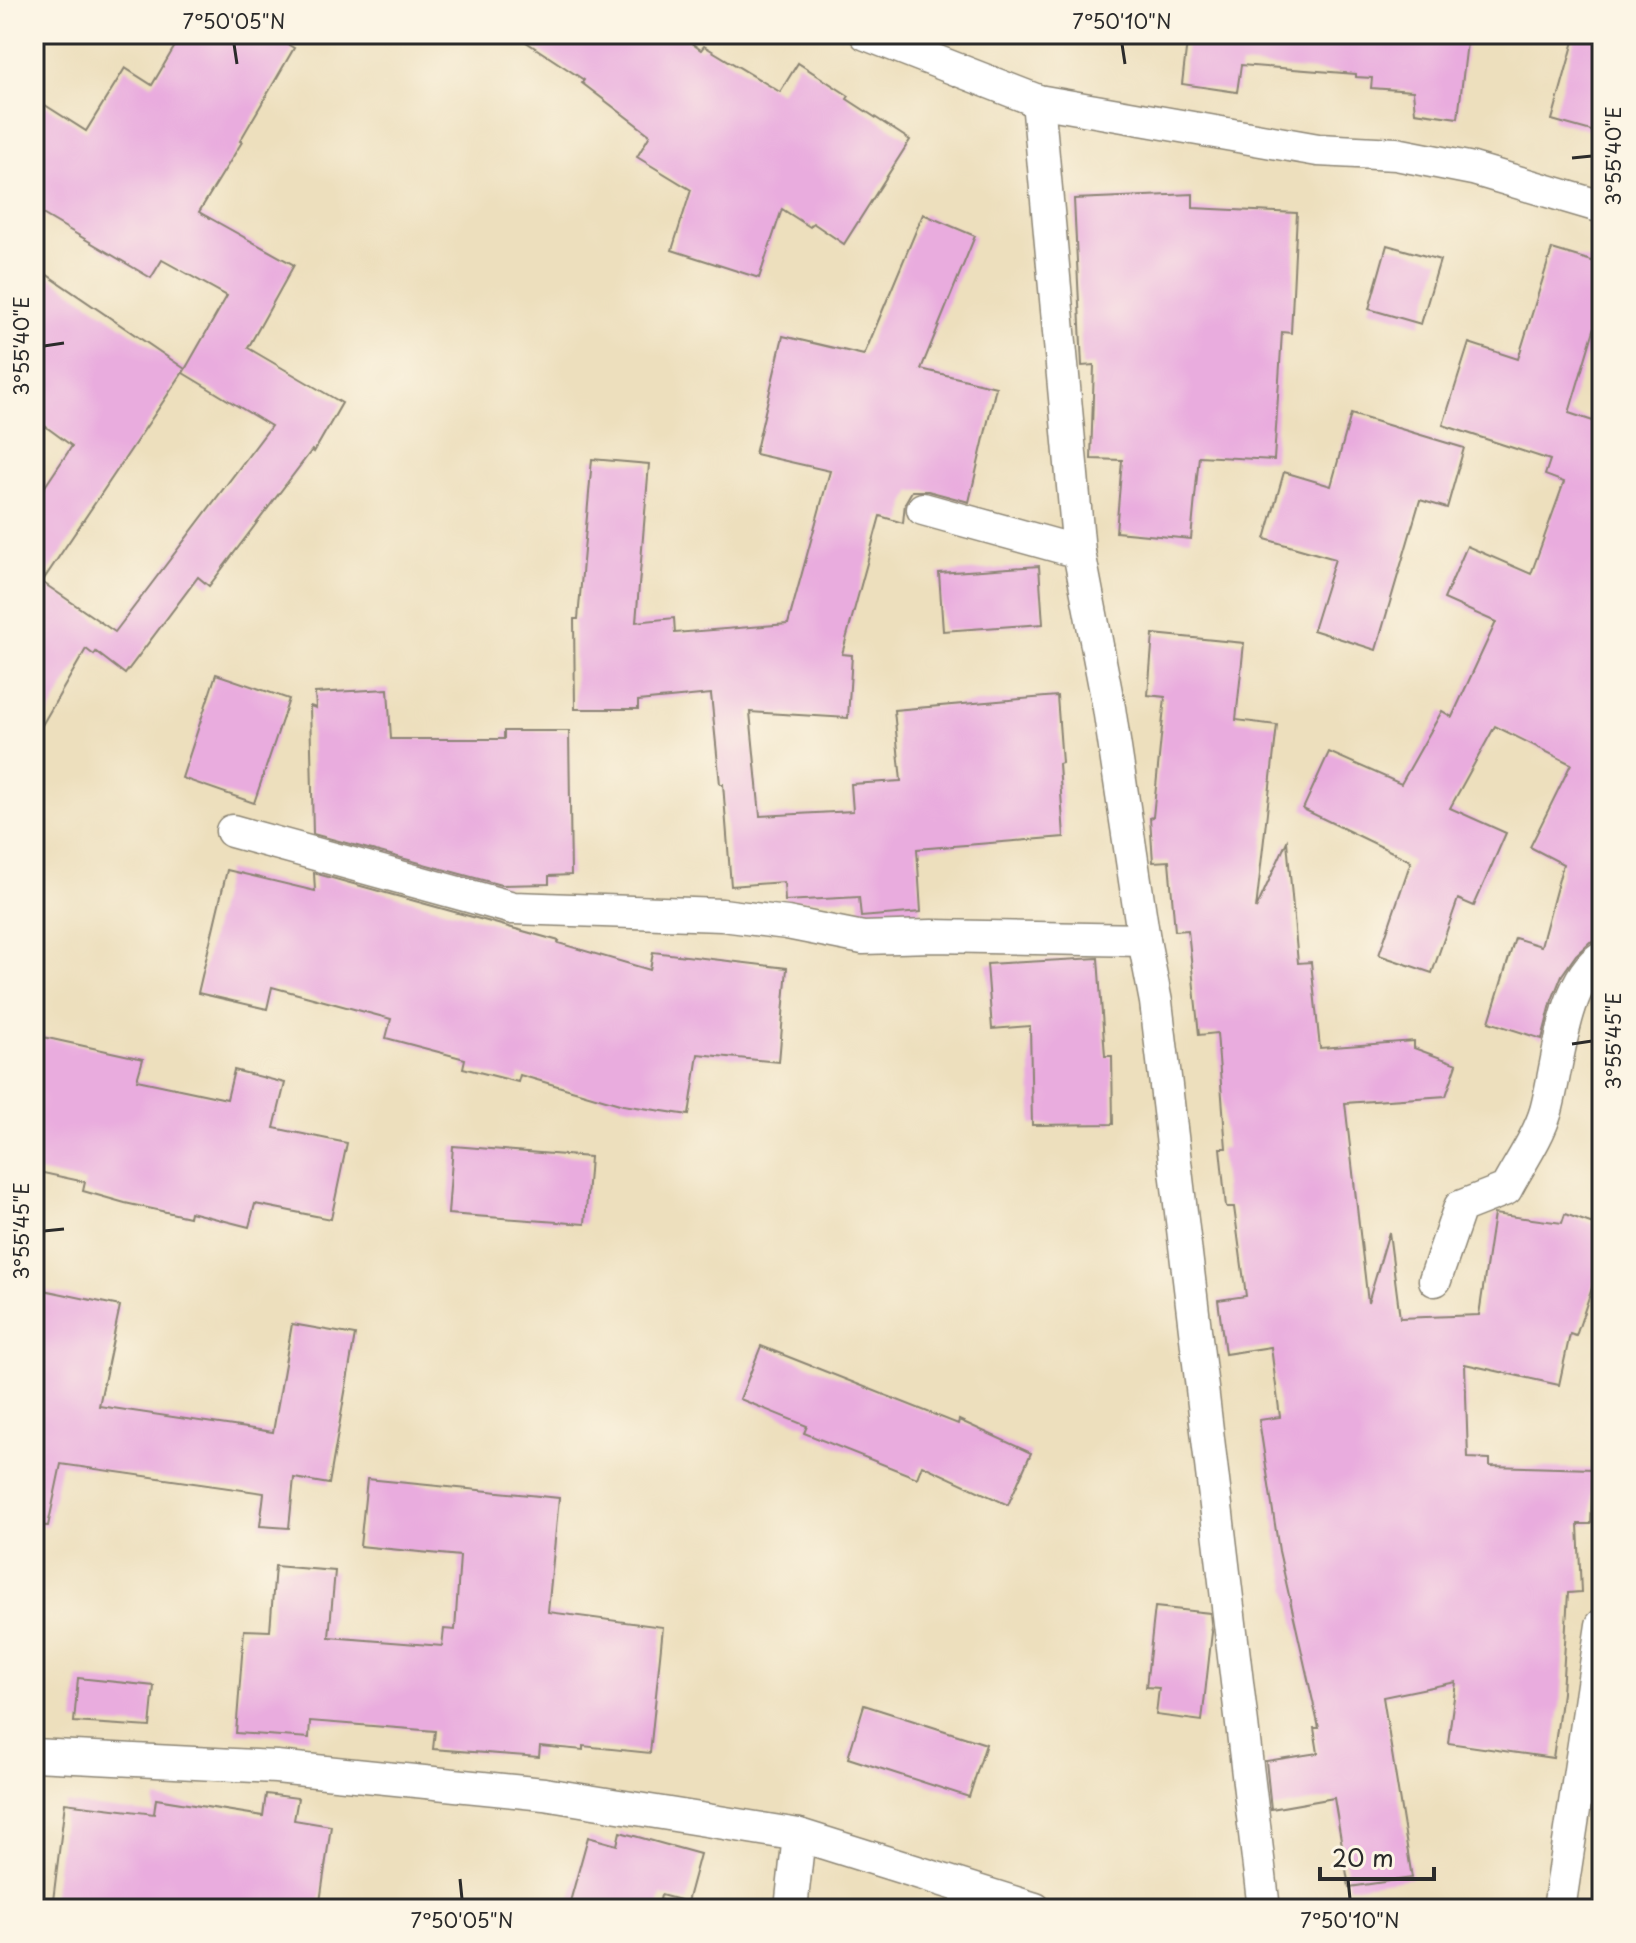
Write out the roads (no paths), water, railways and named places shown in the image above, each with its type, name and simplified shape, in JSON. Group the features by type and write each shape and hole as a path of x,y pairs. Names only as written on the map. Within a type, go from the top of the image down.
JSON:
{"street":[{"path":"866,34 1038,101 1318,150 1396,154 1473,169 1602,207"},
{"path":"1038,101 1079,552 1109,708 1158,1018 1264,1909"},
{"path":"923,509 1079,552"},
{"path":"232,831 513,908 722,915 787,923 863,938 932,936 1144,940"},
{"path":"1435,1280 1460,1207 1506,1189 1545,1115 1573,996 1591,964 1602,957"},
{"path":"1559,1909 1602,1625"},
{"path":"34,1755 276,1767 544,1794 799,1835 1035,1909"},
{"path":"791,1909 799,1835"}]}
